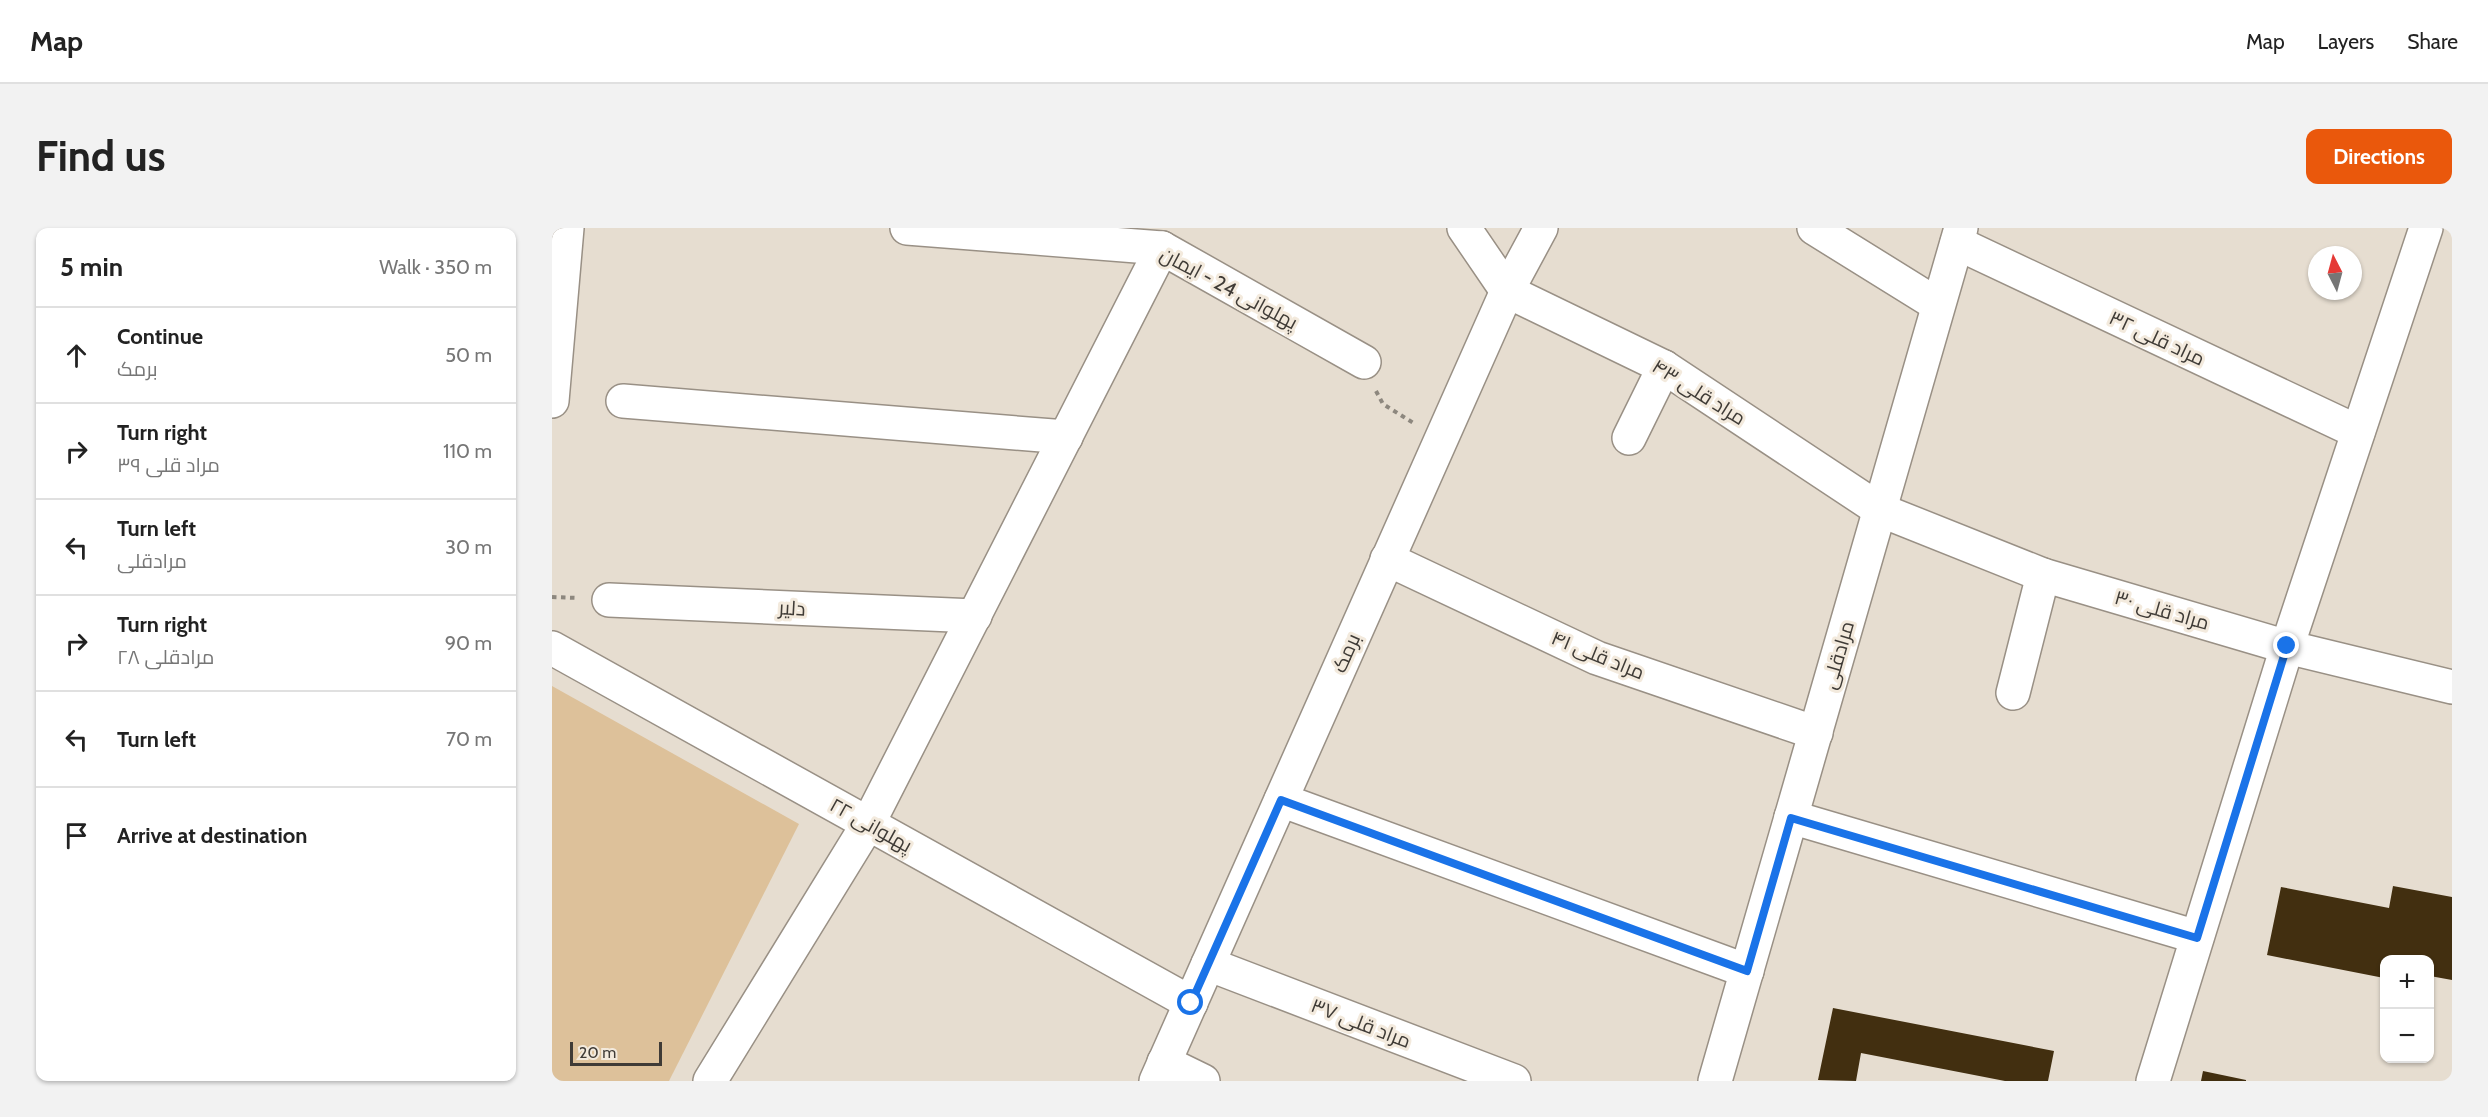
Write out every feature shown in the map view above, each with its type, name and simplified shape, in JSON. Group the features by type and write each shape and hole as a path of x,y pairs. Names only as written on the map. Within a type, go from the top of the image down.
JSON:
{"street":[{"path":"552,401 567,228"},
{"name":"پهلوانی 24 - ایمان","path":"907,228 1162,248 1364,362"},
{"path":"1464,228 1507,291"},
{"name":"برمک","path":"1160,1072 1507,291 1541,228"},
{"path":"1814,228 1938,305"},
{"path":"2153,1081 2287,646 2426,228"},
{"name":"مرادقلی","path":"1715,1081 1959,236"},
{"name":"مراد قلی ۳۲","path":"1959,236 2358,432"},
{"path":"710,1081 868,824 1162,248"},
{"name":"مراد قلی ۴۳","path":"1507,291 1664,367 1880,510"},
{"path":"1629,438 1664,367"},
{"path":"623,401 1066,437"},
{"name":"مراد قلی ۳۰","path":"1880,510 2043,575 2287,646 2452,687"},
{"name":"مراد قلی ۴۱","path":"1388,560 1597,658 1816,733"},
{"path":"2013,693 2043,575"},
{"name":"دلیر","path":"609,600 975,616"},
{"name":"پهلوانی ۲۲","path":"552,648 1191,1003"},
{"path":"1281,800 1747,971"},
{"path":"1791,818 2197,938"},
{"name":"مراد قلی ۳۷","path":"1208,964 1514,1081"},
{"path":"1160,1072 1203,1081"}],"path":[{"path":"1364,362 1383,404 1441,440"}],"shaded area":[{"path":"552,686 799,824 669,1081 552,1081"}],"building":[{"path":"2393,886 2452,897 2452,980 2434,977 2434,955 2380,955 2380,977 2267,955 2281,887 2389,908"},
{"path":"1833,1008 2054,1051 2048,1081 2005,1081 1861,1053 1856,1081 1818,1080"},
{"path":"2203,1071 2246,1080 2246,1081 2201,1081"}],"route":[{"path":"1191,1003 1281,800 1747,971 1791,818 2197,938 2287,646"}]}
